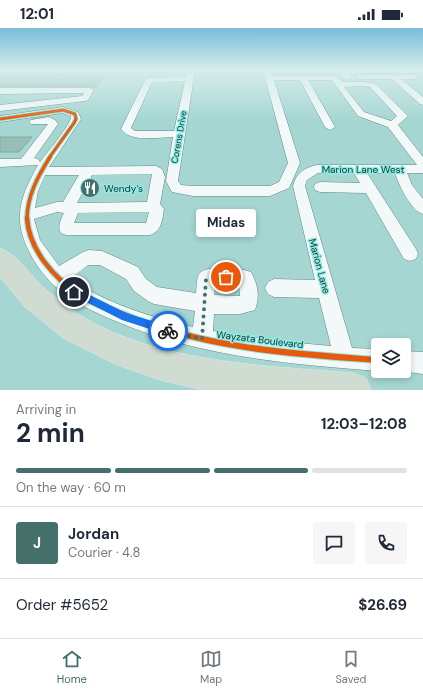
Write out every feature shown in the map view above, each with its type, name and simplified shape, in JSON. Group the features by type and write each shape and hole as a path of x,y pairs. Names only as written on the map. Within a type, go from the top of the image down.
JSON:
{"highway":[{"path":"0,259 25,290 54,316 86,336 126,353 186,372 231,379 354,390"}],"street":[{"path":"146,87 126,129 131,133 136,134 179,134"},
{"name":"Corens Drive","path":"189,87 179,134 172,181 178,189 193,191 270,191 284,185 294,163 272,87"},
{"path":"308,87 330,127"},
{"path":"340,87 361,114 392,125 423,165"},
{"path":"374,87 403,116 392,125"},
{"path":"405,87 423,102"},
{"path":"0,91 90,90 85,98 23,110 0,108"},
{"path":"23,110 39,91"},
{"name":"Wayzata Boulevard","path":"0,119 23,110 63,110 76,114 74,124 44,166 30,199 27,216 28,229 34,244 43,259 58,277 74,292 125,317 165,330 202,339 249,347 371,360"},
{"path":"0,127 43,120 52,122 53,124 25,162"},
{"path":"0,163 25,162 44,166 88,170 156,170 159,177 153,207"},
{"name":"Marion Lane West","path":"304,175 317,169 423,169"},
{"path":"358,169 410,254"},
{"path":"399,169 407,187 423,209"},
{"path":"27,216 57,206 71,207 153,207 157,209 154,224 150,229 66,228 71,207 88,170"},
{"name":"Marion Lane","path":"304,175 298,186 344,358"},
{"path":"320,187 370,188"},
{"path":"58,277 83,259 89,257 102,258 132,273 140,285 154,295 205,304 202,339"},
{"path":"274,288 326,289"},
{"path":"411,362 423,363"}],"building":[{"path":"0,137 32,137 19,152 0,152"}],"cycle path":[{"path":"0,119 63,110 75,114 76,119 74,123 43,167 37,179 28,204 27,224 33,243 48,266 78,294 86,299 140,322 207,340 276,351 371,359"}],"way so far":[{"path":"168,331 202,339 206,279 211,276 226,277"}],"place":[{"name":"Wendy's","path":"90,188"},
{"name":"Midas","path":"226,277"}],"route":[{"path":"74,292 125,317 168,331"}]}
